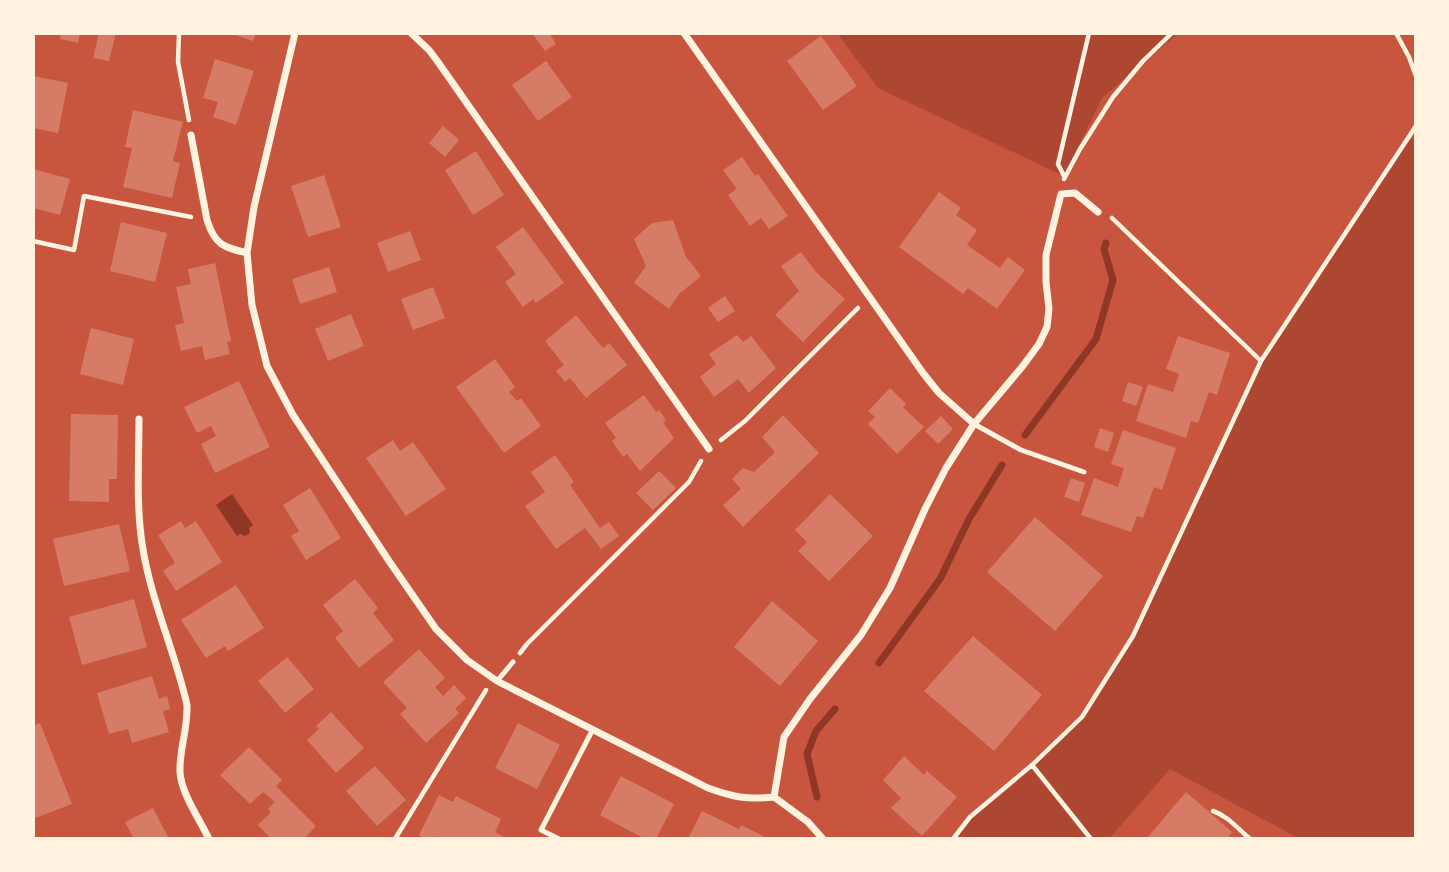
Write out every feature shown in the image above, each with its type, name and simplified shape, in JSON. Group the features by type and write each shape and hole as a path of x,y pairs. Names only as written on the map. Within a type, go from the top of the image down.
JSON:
{"street":[{"path":"295,33 254,207 247,253 252,305 267,366 293,415 381,550 436,629 467,660 497,681 708,788 740,798 774,797 808,822 823,839"},
{"path":"411,33 438,62 709,449"},
{"path":"684,33 923,373 939,393 974,424"},
{"path":"191,135 211,233 224,247 247,253"},
{"path":"774,797 784,737 810,699 861,635 890,588 946,468 974,424 1039,344 1047,327 1049,309 1046,255 1061,194 1074,193 1098,212"},
{"path":"139,419 139,516 142,546 187,705 188,721 180,760 180,775 209,839"}],"lane":[{"path":"974,424 1021,450 1084,472"},
{"path":"497,681 513,662"},
{"path":"559,839 541,830 593,729"}],"path":[{"path":"179,33 178,62 191,135"},
{"path":"1089,33 1058,164 1064,176 1113,97 1143,61 1172,33"},
{"path":"1396,33 1416,76"},
{"path":"953,839 970,817 1032,765 1082,717 1133,636 1261,361 1416,126"},
{"path":"33,241 74,250 84,196 207,220"},
{"path":"1098,212 1106,212 1261,361"},
{"path":"513,662 527,644 689,482 709,449 745,421 853,311 871,298"},
{"path":"395,839 486,690 497,681"},
{"path":"1032,765 1091,839"},
{"path":"1213,811 1220,813 1250,839"}],"shaded area":[{"path":"837,33 1179,33 1102,98 1064,176 878,88"},
{"path":"1409,136 1416,141 1416,839 1300,839 1170,769 1109,839 956,839 970,817 1032,765 1082,717 1133,636 1261,361"},
{"path":"232,494 253,525 249,528 250,533 245,536 237,536 216,505"}],"building":[{"path":"61,33 80,33 78,43 60,39"},
{"path":"99,33 116,33 109,61 93,58"},
{"path":"230,33 256,33 253,41"},
{"path":"532,33 549,33 556,44 545,51"},
{"path":"821,36 857,86 823,110 787,61"},
{"path":"215,59 254,71 236,125 213,117 218,102 203,98"},
{"path":"546,61 572,97 538,121 512,85"},
{"path":"33,76 68,83 58,133 33,128"},
{"path":"133,110 183,122 173,161 180,163 172,198 123,187 132,148 125,147"},
{"path":"443,126 459,140 445,157 429,143"},
{"path":"476,151 504,195 473,215 445,170"},
{"path":"742,157 755,176 758,174 788,216 769,229 761,218 750,226 728,195 737,189 723,170"},
{"path":"33,169 70,179 60,215 33,208"},
{"path":"324,175 341,227 308,237 291,186"},
{"path":"939,192 961,208 956,215 977,230 967,245 1000,268 1008,257 1025,270 997,309 968,288 963,294 899,247"},
{"path":"673,220 686,257 701,276 679,294 669,309 634,283 646,266 634,239 652,223"},
{"path":"121,222 167,233 155,282 110,271"},
{"path":"523,227 564,283 536,303 533,299 523,307 505,282 516,274 496,247"},
{"path":"410,231 421,260 388,272 377,243"},
{"path":"801,252 816,272 845,299 803,342 775,315 799,291 781,266"},
{"path":"215,263 231,341 227,342 230,354 205,360 202,346 181,351 175,325 184,323 176,287 191,284 188,269"},
{"path":"329,267 337,292 300,304 292,279"},
{"path":"433,287 445,318 413,330 401,299"},
{"path":"725,296 735,311 718,322 708,308"},
{"path":"351,314 364,346 328,361 315,329"},
{"path":"576,315 603,348 609,343 627,365 586,398 570,378 565,382 556,371 564,365 545,341"},
{"path":"91,328 134,339 123,385 80,374"},
{"path":"737,335 743,342 751,336 776,368 749,393 738,379 714,397 700,377 716,364 709,354"},
{"path":"1178,336 1230,353 1217,395 1209,392 1198,423 1191,421 1186,438 1136,421 1148,384 1173,392 1179,374 1166,369"},
{"path":"495,359 515,387 509,392 517,401 521,398 541,426 504,453 456,387"},
{"path":"239,381 270,447 215,473 201,444 216,436 211,426 197,433 184,407"},
{"path":"1128,382 1143,387 1136,406 1122,401"},
{"path":"890,388 906,404 903,407 924,427 897,454 868,424 875,417 868,411"},
{"path":"644,395 656,412 659,410 666,420 663,422 674,438 640,471 627,454 623,457 612,441 616,438 605,423"},
{"path":"71,414 118,415 117,479 109,479 109,502 69,501"},
{"path":"783,415 819,453 743,527 723,505 741,489 732,479 743,468 754,472 775,452 762,437"},
{"path":"941,416 953,429 938,444 925,431"},
{"path":"1100,428 1114,433 1108,452 1094,447"},
{"path":"1123,430 1176,448 1162,490 1154,487 1143,518 1137,516 1131,532 1081,515 1094,478 1118,487 1124,468 1111,464"},
{"path":"393,440 400,451 413,442 446,489 406,516 366,458"},
{"path":"555,455 574,482 570,485 600,528 609,522 619,536 601,549 585,528 556,549 525,506 545,492 531,472"},
{"path":"659,471 676,488 653,510 636,493"},
{"path":"1071,478 1085,483 1079,502 1064,497"},
{"path":"310,488 341,538 306,560 291,536 299,531 283,505"},
{"path":"830,494 873,536 829,581 798,551 807,542 795,530"},
{"path":"1035,517 1103,576 1055,631 987,572"},
{"path":"181,521 185,528 196,521 222,562 176,591 163,571 175,563 158,535"},
{"path":"119,524 130,571 64,586 53,539"},
{"path":"355,579 378,608 373,613 394,640 359,668 335,638 343,631 323,605"},
{"path":"236,585 264,628 228,651 225,646 206,658 181,620"},
{"path":"134,599 147,647 82,665 69,617"},
{"path":"772,601 818,641 780,686 734,647"},
{"path":"973,636 1042,695 994,751 924,691"},
{"path":"419,649 445,678 435,687 443,696 454,685 466,698 455,709 459,713 426,743 400,714 407,708 383,682"},
{"path":"287,657 314,689 285,713 258,681"},
{"path":"152,676 159,699 167,696 170,709 163,711 169,732 132,743 128,729 109,734 97,693"},
{"path":"331,712 364,748 336,773 307,740 319,729 316,726"},
{"path":"40,723 72,804 33,819 33,726"},
{"path":"518,723 560,745 537,789 495,768"},
{"path":"249,747 282,780 276,786 316,826 304,839 271,839 258,825 271,812 268,809 275,802 263,792 250,804 220,775"},
{"path":"904,756 924,775 927,771 957,797 922,836 891,808 901,798 883,780"},
{"path":"375,766 406,800 377,826 346,791"},
{"path":"621,776 674,804 656,839 645,839 600,815"},
{"path":"1186,792 1232,832 1227,839 1146,839"},
{"path":"439,795 453,802 456,796 501,819 495,832 507,839 443,839 437,836 435,839 425,839 419,835"},
{"path":"153,808 169,839 134,839 125,822"},
{"path":"702,811 739,829 741,825 769,839 688,839"}],"waterway":[{"path":"1025,435 1096,339 1113,280 1104,249 1106,243"},
{"path":"879,663 940,579 969,519 1002,465"},
{"path":"817,797 807,754 816,731 835,709"}]}
